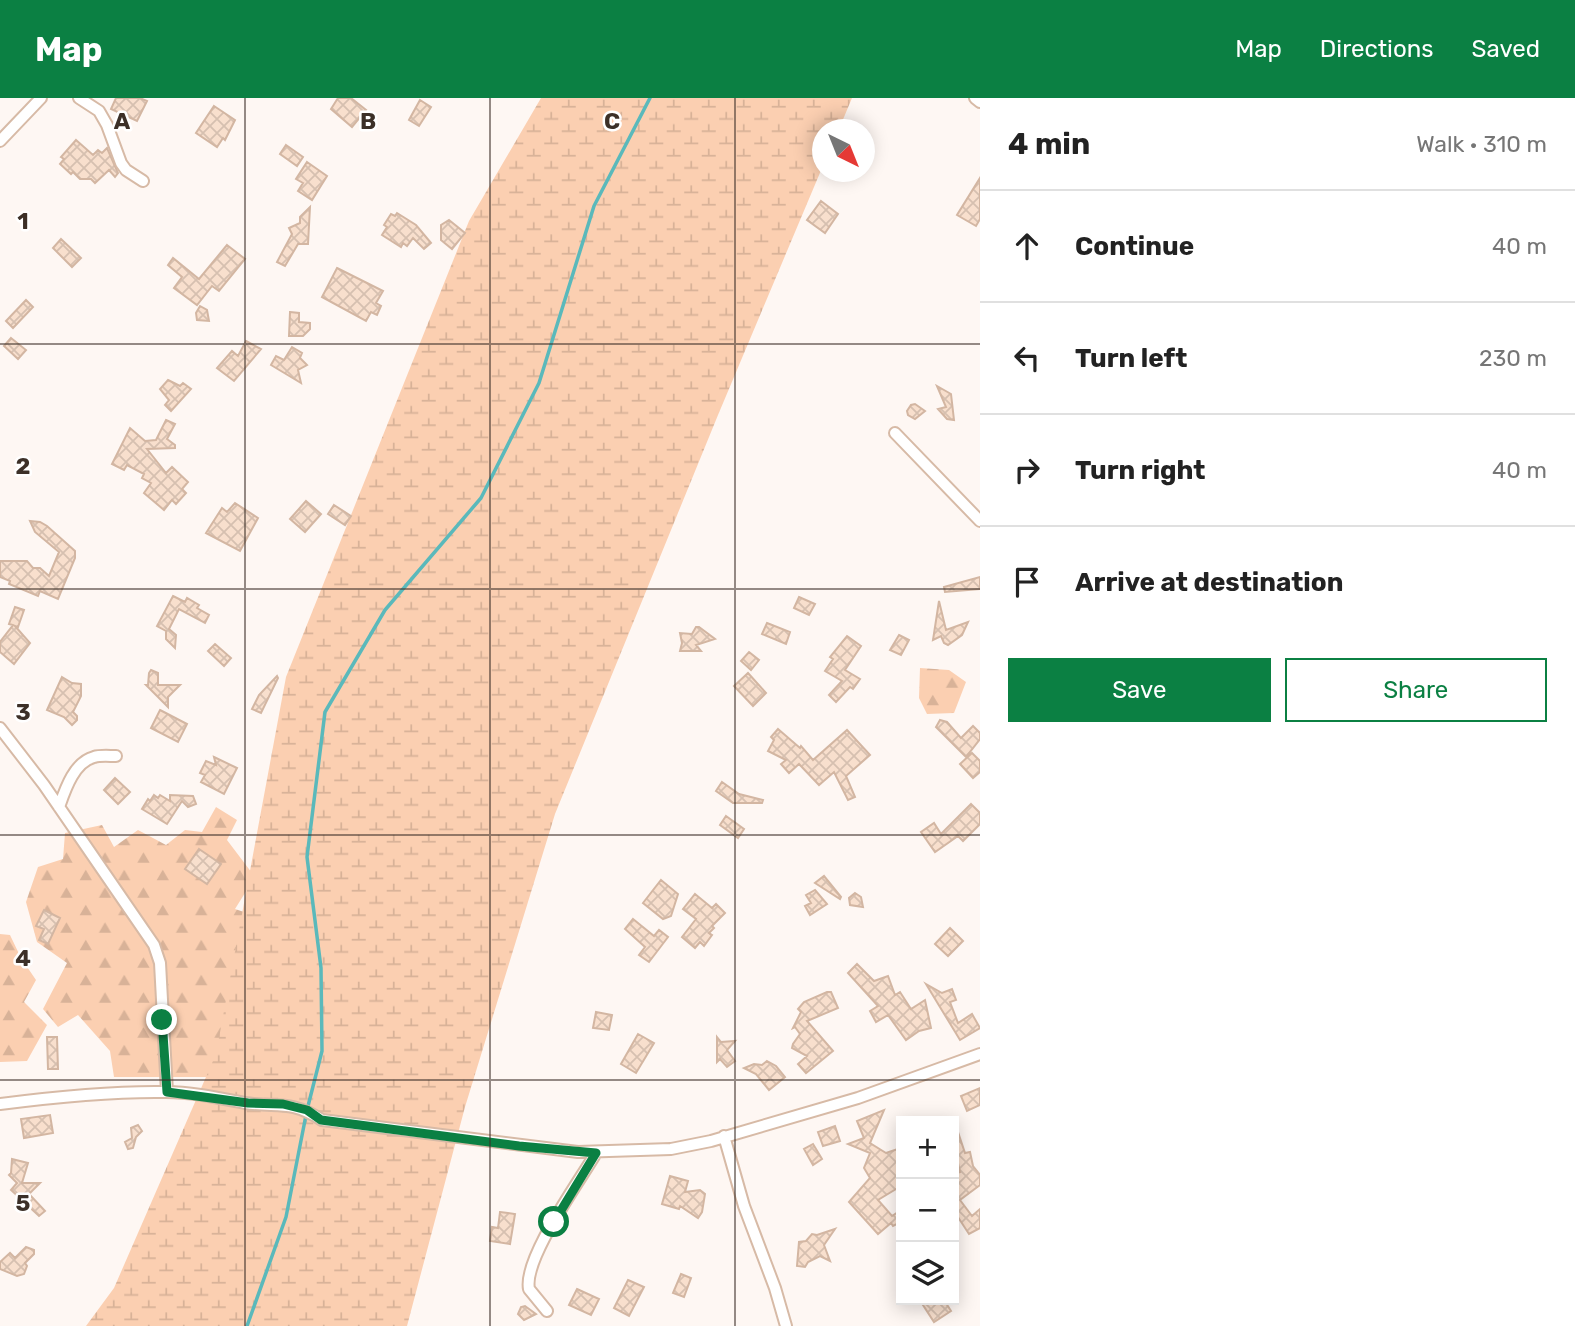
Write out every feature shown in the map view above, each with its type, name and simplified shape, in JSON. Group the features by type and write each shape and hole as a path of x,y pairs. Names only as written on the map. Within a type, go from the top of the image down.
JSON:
{"street":[{"path":"0,141 41,98"},
{"path":"79,98 99,111 121,163 126,170 143,181"},
{"path":"975,98 980,102"},
{"path":"895,433 980,521"},
{"path":"0,728 59,807 157,952 162,988 162,1034 167,1092"},
{"path":"59,807 67,785 85,761 94,757 116,756"},
{"path":"0,1104 109,1094 167,1092 248,1103 283,1104 307,1110 321,1120 519,1146 596,1153 671,1149 724,1136 858,1098 980,1054"},
{"path":"724,1136 744,1206 775,1288 786,1326"},
{"path":"547,1311 528,1289 530,1268 537,1250 596,1153"}],"green space":[{"path":"541,98 852,98 843,119 812,119 812,182 816,182 555,814 465,1107 407,1326 86,1326 114,1288 216,1054 286,677 469,221"},
{"path":"920,668 949,670 966,682 954,713 927,714 919,698"},
{"path":"216,807 237,820 227,840 255,877 235,909 259,917 230,1077 114,1077 110,1051 78,1015 58,1027 43,1009 67,963 37,942 26,902 38,867 63,859 65,833 102,825 114,847 138,830 166,845 185,830 202,832"},
{"path":"0,934 10,935 36,980 24,1002 47,1025 27,1061 0,1062"}],"building":[{"path":"116,98 140,98 147,101 137,121 111,109"},
{"path":"338,98 351,98 366,110 352,127 331,109"},
{"path":"420,100 431,107 419,126 409,120"},
{"path":"214,106 235,120 225,140 223,138 217,147 196,133"},
{"path":"76,140 93,155 98,150 102,153 107,148 118,173 115,177 109,170 95,183 91,179 80,179 60,164 64,159 61,157"},
{"path":"286,145 303,157 297,166 280,154"},
{"path":"307,162 327,176 312,200 298,191 303,183 296,179"},
{"path":"980,178 980,219 976,226 957,215"},
{"path":"821,201 838,214 825,233 807,220"},
{"path":"310,207 308,244 298,244 285,266 277,262 292,234 289,228 300,223 300,217"},
{"path":"397,213 416,225 431,243 424,249 413,238 407,246 403,243 401,247 382,235 387,227 384,225 391,214 395,216"},
{"path":"449,220 465,233 452,249 441,240 441,225"},
{"path":"61,239 81,258 72,267 53,248"},
{"path":"227,245 245,259 219,291 212,286 197,305 174,288 182,277 168,265 173,258 199,279"},
{"path":"337,268 383,291 376,303 381,306 377,315 371,312 366,321 322,297"},
{"path":"26,300 33,307 13,328 6,321"},
{"path":"200,306 207,310 209,321 197,320 196,313"},
{"path":"290,312 299,313 299,322 310,323 310,329 303,336 289,336"},
{"path":"11,338 26,350 18,359 4,346"},
{"path":"246,341 261,349 234,381 217,368 232,351 238,356"},
{"path":"292,347 302,353 300,358 307,365 298,370 301,383 271,365 276,356 284,360"},
{"path":"168,380 180,386 183,383 191,389 171,411 165,405 169,400 160,389"},
{"path":"937,386 951,394 954,420 947,419 938,409 946,407"},
{"path":"915,404 925,411 915,419 908,415 907,411"},
{"path":"166,420 175,424 167,439 175,448 147,449 166,473 172,467 188,482 182,489 186,493 176,504 172,500 164,510 144,493 151,483 142,478 144,474 127,465 124,470 112,464 130,428 145,441 156,440"},
{"path":"306,501 321,514 305,532 290,519"},
{"path":"235,503 258,518 240,551 206,533 222,508 227,512"},
{"path":"334,505 351,516 345,525 328,514"},
{"path":"30,521 47,526 75,551 75,558 58,599 40,591 38,596 9,584 10,581 0,577 0,561 27,561 33,568 40,568 49,576 59,552 35,532"},
{"path":"980,577 980,589 945,592 944,587"},
{"path":"173,596 185,602 187,598 209,615 205,623 179,609 169,629 176,635 175,648 166,639 166,631 157,626"},
{"path":"799,597 815,604 809,615 794,608"},
{"path":"939,601 946,630 968,622 962,635 948,645 941,636 933,640"},
{"path":"15,607 24,610 18,627 15,626 30,643 14,664 0,652 0,642 13,625 9,624"},
{"path":"767,623 790,632 786,644 762,634"},
{"path":"696,627 715,639 696,645 701,651 680,651 680,633 692,634"},
{"path":"899,635 909,640 901,655 890,650"},
{"path":"847,636 861,646 845,670 860,679 853,689 850,687 836,702 829,695 842,681 825,671 833,659 830,657"},
{"path":"215,644 231,658 224,666 208,651"},
{"path":"749,652 759,660 751,670 741,661"},
{"path":"151,670 158,673 158,685 180,685 168,697 168,707 146,685"},
{"path":"748,673 766,693 753,706 734,686"},
{"path":"277,676 261,713 252,709 259,695"},
{"path":"62,677 72,683 81,684 81,696 73,712 77,720 72,725 64,717 47,710"},
{"path":"160,710 187,724 178,742 151,728"},
{"path":"940,720 947,722 961,738 973,726 980,733 980,739 966,757 936,727"},
{"path":"778,729 800,748 801,746 813,760 847,730 870,755 846,776 855,797 848,800 834,772 819,785 799,764 789,773 781,764 786,760 768,751 774,740 771,737"},
{"path":"972,753 980,761 980,772 973,778 960,764"},
{"path":"214,757 237,768 224,794 201,782 205,775 200,773 206,761 216,765"},
{"path":"115,778 130,792 118,804 104,790"},
{"path":"722,782 739,794 763,800 762,803 733,803 716,791"},
{"path":"154,795 158,798 160,795 170,801 170,795 193,796 196,804 188,807 182,801 167,824 142,809"},
{"path":"971,804 980,813 980,824 963,841 958,836 935,852 921,832 934,823 941,834"},
{"path":"726,816 744,829 738,838 720,825"},
{"path":"199,849 221,864 207,884 185,869"},
{"path":"824,876 841,897 840,899 815,883"},
{"path":"661,880 678,894 671,916 663,919 643,903"},
{"path":"815,890 827,904 810,915 805,906 811,903 806,895"},
{"path":"855,893 861,897 863,907 850,905 849,898"},
{"path":"695,894 712,908 716,904 725,913 712,926 714,928 709,933 712,935 704,946 700,942 695,948 682,937 696,919 683,909"},
{"path":"44,910 60,918 48,944 39,940 44,929 36,926"},
{"path":"633,919 654,936 659,930 668,937 649,962 639,955 645,947 625,929"},
{"path":"950,928 963,941 948,956 935,944"},
{"path":"857,964 874,981 888,976 895,995 900,992 911,1009 925,1000 931,1028 919,1031 906,1040 888,1015 876,1022 870,1011 878,1006 848,973"},
{"path":"926,984 942,993 952,989 956,1000 950,1002 958,1023 972,1014 980,1028 960,1040"},
{"path":"831,992 838,1008 807,1021 833,1051 806,1073 798,1064 807,1056 792,1048 800,1034 793,1028 801,1012 798,1009 804,1002"},
{"path":"596,1012 612,1015 609,1030 593,1028"},
{"path":"638,1034 654,1043 636,1073 621,1064"},
{"path":"47,1037 57,1037 58,1069 48,1069"},
{"path":"717,1037 721,1042 735,1041 727,1050 735,1061 727,1067 720,1059 717,1062"},
{"path":"767,1061 776,1066 785,1077 769,1090 756,1074 744,1068 754,1064 762,1065"},
{"path":"980,1088 980,1105 967,1111 961,1096"},
{"path":"884,1110 870,1143 886,1153 896,1150 896,1189 878,1200 892,1216 896,1213 896,1224 893,1226 891,1223 878,1234 849,1202 870,1178 864,1168 870,1153 848,1144 864,1138 857,1121"},
{"path":"50,1115 53,1133 24,1138 21,1119"},
{"path":"138,1125 142,1131 136,1137 133,1148 128,1149 125,1142 132,1138 131,1128"},
{"path":"835,1126 840,1141 823,1146 818,1132"},
{"path":"959,1135 965,1153 970,1152 973,1166 980,1175 980,1185 960,1200 972,1216 980,1209 980,1228 969,1234 959,1219"},
{"path":"813,1144 822,1159 813,1165 804,1149"},
{"path":"12,1159 28,1163 22,1183 40,1183 29,1194 45,1211 39,1216 11,1190 17,1183 9,1175"},
{"path":"670,1176 688,1181 685,1192 700,1190 705,1194 702,1212 698,1218 680,1206 679,1209 662,1204"},
{"path":"500,1212 515,1214 510,1244 490,1241 492,1227 498,1228"},
{"path":"835,1229 824,1245 830,1261 820,1256 808,1262 805,1267 797,1266 799,1242 806,1241 812,1234"},
{"path":"26,1247 34,1250 34,1254 25,1263 27,1266 24,1274 17,1276 0,1269 0,1262 10,1253 15,1258"},
{"path":"681,1274 691,1278 684,1297 673,1293"},
{"path":"628,1280 644,1287 629,1316 614,1308"},
{"path":"577,1289 599,1299 591,1315 569,1305"},
{"path":"923,1305 947,1305 951,1311 934,1322"},
{"path":"525,1306 536,1314 524,1320 518,1314 521,1307"}],"waterway":[{"path":"247,1326 286,1217 307,1110 322,1051 321,968 307,857 325,712 385,610 481,498 539,383 594,206 650,98"}],"route":[{"path":"162,1020 167,1092 248,1103 283,1104 307,1110 321,1120 519,1146 596,1153 554,1222"}]}
